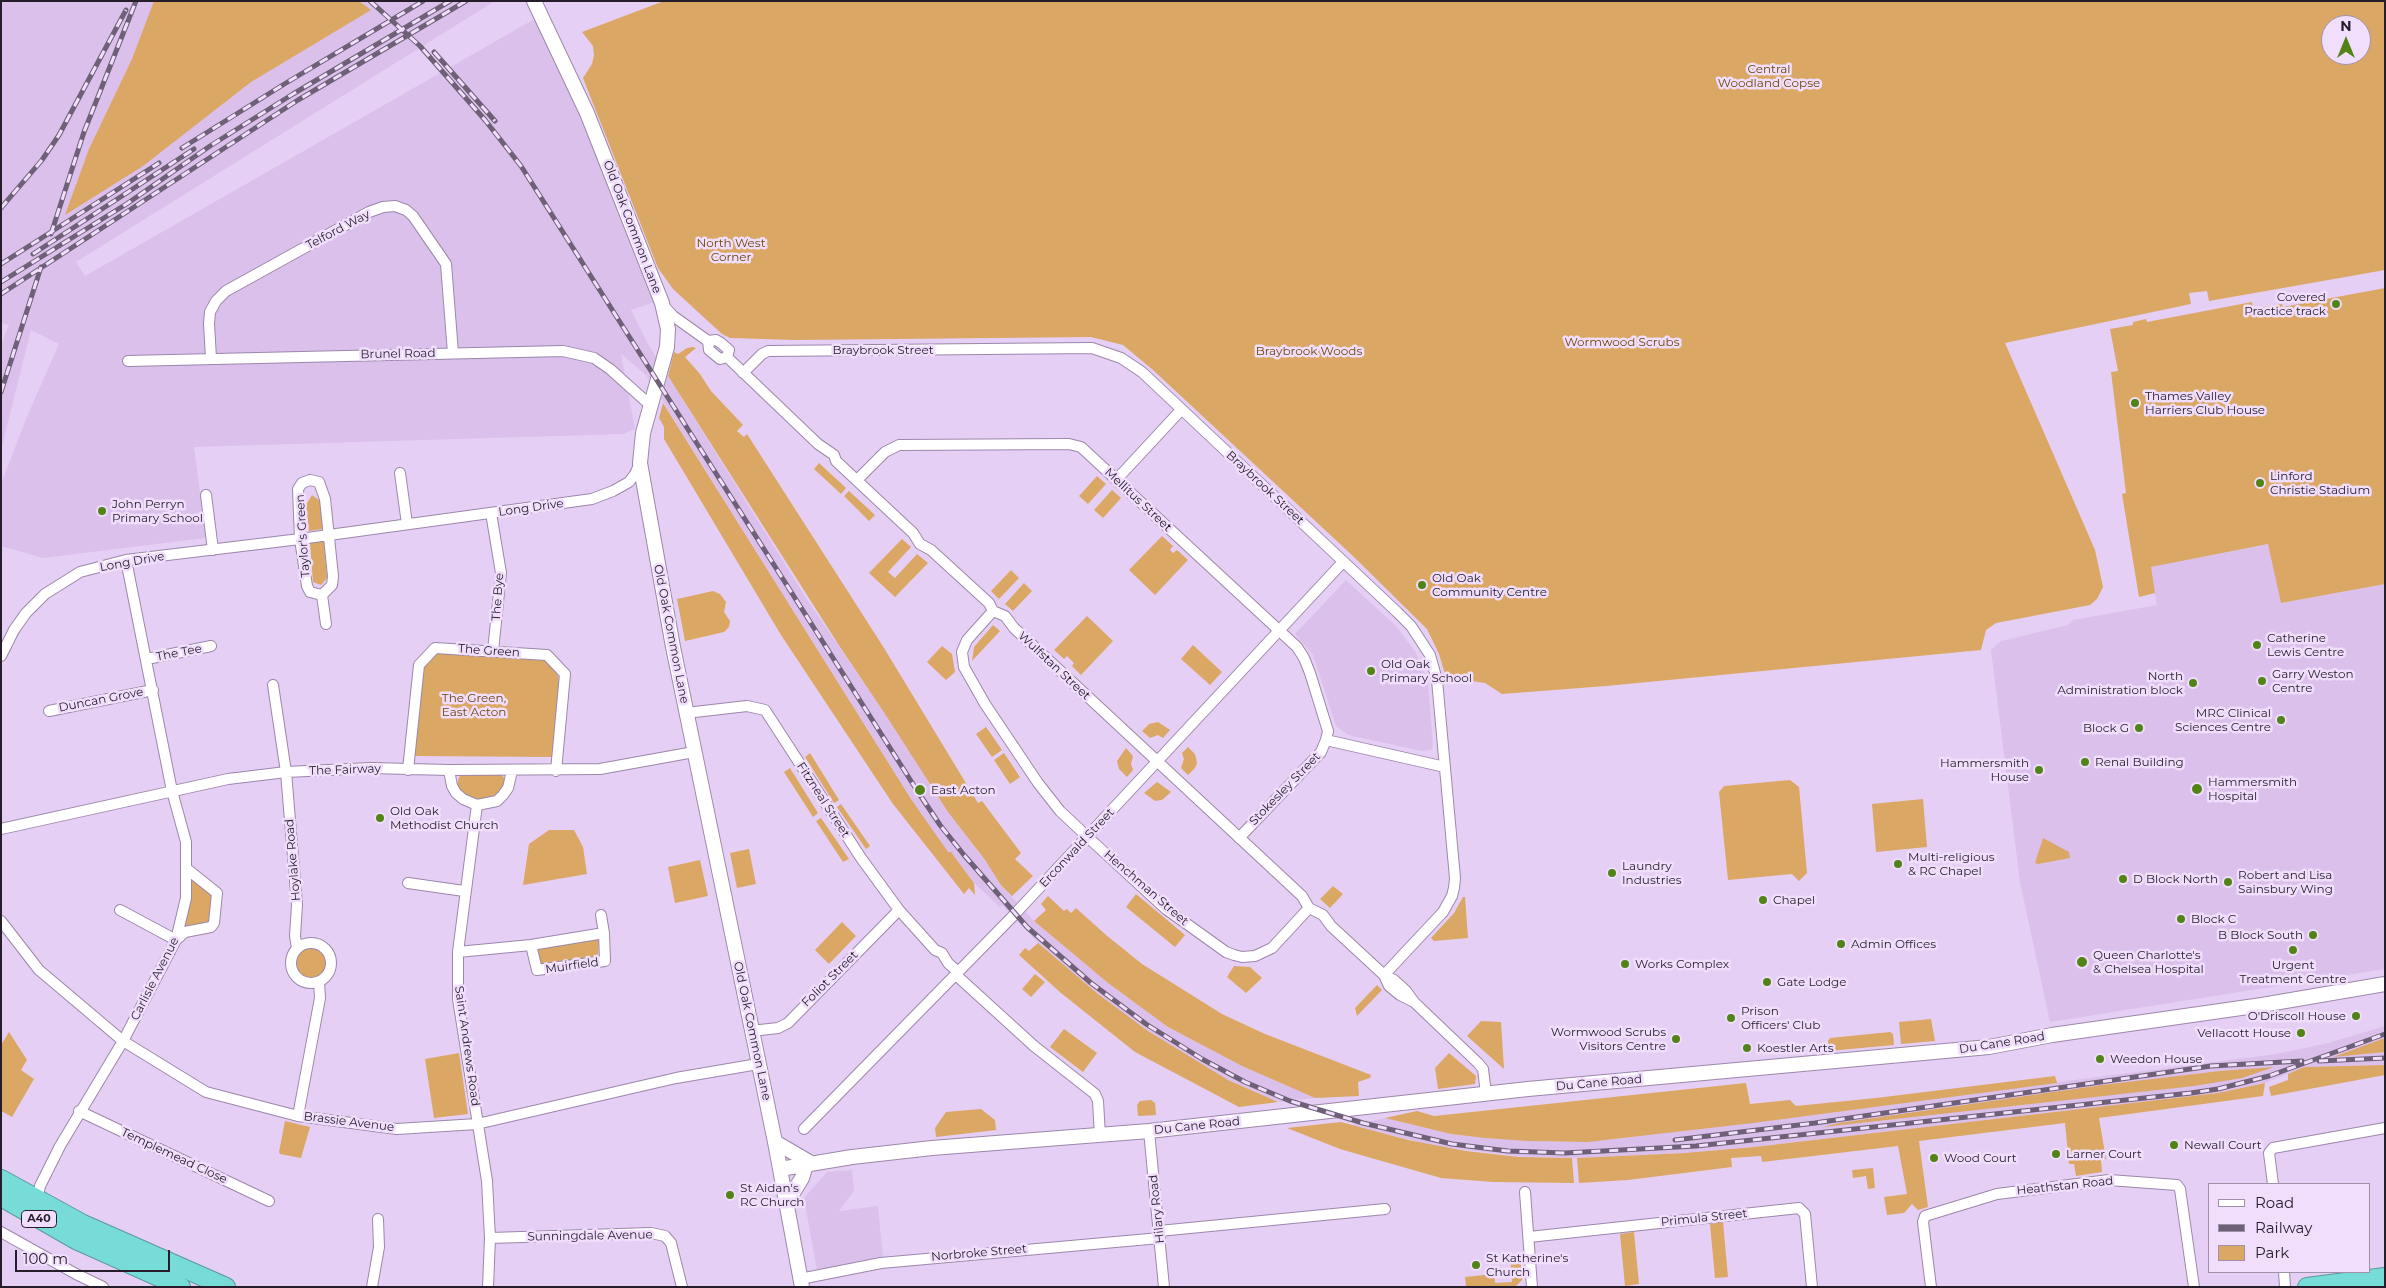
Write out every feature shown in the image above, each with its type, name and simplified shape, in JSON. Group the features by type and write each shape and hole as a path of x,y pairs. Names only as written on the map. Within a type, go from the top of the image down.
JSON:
{"highway":[{"name":"A40","path":"1,1178 37,1200 83,1224 226,1287"},
{"name":"A40","path":"1,1197 76,1240 181,1287"},
{"path":"2307,1287 2385,1277"}],"street":[{"name":"Old Oak Common Lane","path":"534,1 587,113 662,304 668,338 642,440 640,463 686,713 775,1142 801,1283"},
{"name":"Telford Way","path":"211,358 208,324 210,312 216,301 226,291 369,212 383,207 395,206 406,210 413,216 446,264 453,353"},
{"name":"Wulfstan Street","path":"662,304 673,316 708,341 709,350 720,359 727,357 818,444 834,455 836,461 913,533 920,544 931,550 989,603 993,612 1005,616 1014,628 1302,896 1309,908 1323,915 1331,926 1384,975 1389,986 1400,995 1414,1002 1478,1063 1483,1069 1486,1094"},
{"name":"Braybrook Street","path":"742,373 768,351 1092,348 1112,353 1132,364 1411,626 1430,655 1438,680 1455,878 1452,896 1443,912 1384,975"},
{"name":"Brunel Road","path":"128,361 556,351 579,353 594,358 610,369 650,405"},
{"path":"1117,479 1181,410"},
{"name":"Mellitus Street","path":"857,480 885,452 899,445 1076,445 1086,451 1117,479 1278,632 1297,647 1304,658 1328,731 1326,740"},
{"name":"Long Drive","path":"1,656 22,618 45,594 80,572 126,560 300,539 592,499 629,482 640,463"},
{"path":"400,473 407,524"},
{"name":"Taylor's Green","path":"310,480 319,482 323,488 333,576 332,585 322,595 310,592 306,586 300,539 298,489 302,483 310,480"},
{"path":"206,495 212,550"},
{"name":"The Bye","path":"492,513 501,573 493,651"},
{"name":"Carlisle Avenue","path":"37,1200 40,1186 80,1112 123,1041 176,940 186,898 186,842 172,791 126,560"},
{"name":"Erconwald Street","path":"804,1129 957,974 1088,837 1343,562"},
{"path":"322,595 326,624"},
{"name":"Henchman Street","path":"993,612 967,640 962,652 964,667 995,720 1038,783 1060,811 1166,909 1226,952 1242,957 1255,956 1272,948 1309,908"},
{"name":"The Tee","path":"147,659 211,646"},
{"name":"The Green","path":"408,770 419,664 435,648 547,655 566,674 556,771"},
{"name":"Hoylake Road","path":"273,685 286,772 297,905 295,936 297,948 293,953 290,965 296,977 307,983 319,982"},
{"name":"Duncan Grove","path":"49,711 153,690"},
{"name":"Fitzneal Street","path":"686,713 746,706 765,710 861,858 899,910 935,950 942,952 957,974"},
{"name":"Stokesley Street","path":"1239,838 1321,752 1326,740 1444,767"},
{"name":"The Fairway","path":"1,829 228,779 286,772 372,768 512,771 600,769 694,752"},
{"path":"449,770 452,786 456,793 463,800 477,805 496,801 503,796 508,788 512,771"},
{"name":"Saint Andrews Road","path":"477,805 464,891 458,952 458,999 487,1181 490,1238 488,1287"},
{"path":"120,910 176,940 185,932 208,928 214,923 218,895 216,890 187,870"},
{"path":"408,883 464,891"},
{"name":"Foliot Street","path":"752,1031 778,1028 788,1022 899,910"},
{"name":"Muirfield","path":"531,945 537,970 605,962 601,915"},
{"name":"Brassie Avenue","path":"1,921 39,970 123,1041 206,1092 298,1116 397,1129 477,1124 676,1078 758,1064"},
{"path":"458,952 531,945 604,933"},
{"path":"297,948 310,943 323,947 328,952 330,958 329,972 319,982 320,998 298,1116"},
{"path":"957,974 1034,1046 1095,1094 1098,1101 1100,1136"},
{"name":"Du Cane Road","path":"780,1169 932,1148 1149,1132 1486,1094 1990,1047 2052,1035 2262,1005 2385,984"},
{"name":"Templemead Close","path":"80,1112 268,1201"},
{"path":"2273,1183 2270,1153 2272,1148 2385,1128"},
{"name":"Hilary Road","path":"1149,1132 1164,1287"},
{"path":"775,1142 808,1164 786,1204"},
{"name":"Heathstan Road","path":"1931,1287 1923,1222 1925,1216 1997,1194 2109,1180 2178,1185 2194,1287"},
{"path":"1525,1192 1532,1287"},
{"name":"Primula Street","path":"1528,1237 1799,1208 1805,1214 1812,1287"},
{"name":"Norbroke Street","path":"801,1283 881,1263 1385,1209"},
{"path":"372,1287 379,1247 378,1219"},
{"path":"1,1232 103,1287"},
{"name":"Sunningdale Avenue","path":"490,1238 651,1233 665,1236 671,1243 682,1287"},
{"path":"2284,1273 2285,1287"}],"shaded area":[{"path":"1,1 495,1 76,262 85,276 538,17 585,115 655,302 631,310 648,344 808,601 885,714 948,812 1001,882 1001,885 1034,921 1108,983 1168,1027 1242,1066 1315,1098 1278,1102 1228,1080 1197,1062 1148,1031 1098,994 1039,944 1002,905 1000,907 976,885 951,852 948,853 911,799 646,375 621,354 635,429 623,434 194,447 206,538 43,558 1,546 1,484 26,419 59,344 31,330 1,450 1,345 9,325 1,323"},
{"name":"Hammersmith Hospital","path":"2269,544 2281,603 2385,584 2385,969 2050,1022 2020,882 1991,650 2001,641 2068,625 2073,620 2157,605 2150,567"},
{"name":"Old Oak Primary School","path":"1346,580 1397,627 1416,653 1428,682 1433,746 1431,750 1422,751 1348,735 1336,726 1313,655 1295,634"},
{"path":"2385,1026 2385,1065 2304,1067 2265,1083 2218,1093 1754,1147 1685,1153 1574,1158 1525,1157 1434,1146 1351,1125 1385,1118 1451,1134 1485,1138 1562,1142 1617,1139 2276,1054 2328,1043"},
{"path":"852,1170 854,1191 839,1211 878,1206 883,1258 817,1271 804,1198 827,1172"}],"green space":[{"path":"154,1 359,1 371,10 251,82 143,166 65,215 89,149 132,59"},
{"name":"Wormwood Scrubs","path":"664,1 2385,1 2385,270 2209,301 2207,291 2189,293 2191,304 2005,343 2095,550 2103,587 2097,599 2090,605 1996,623 1986,630 1981,650 1606,686 1502,694 1485,683 1472,681 1448,684 1439,654 1427,629 1354,557 1153,370 1123,345 1091,337 795,340 730,338 722,334 673,289 658,268 583,78 592,64 593,46 582,32"},
{"name":"Linford Christie Stadium","path":"2385,288 2385,584 2281,603 2268,544 2151,567 2155,593 2139,597 2122,494 2126,493 2111,372 2118,371 2110,329 2133,325 2133,322 2146,319 2147,322 2252,302 2253,309 2282,304 2283,307"},
{"path":"687,348 696,348 685,357 700,374 711,391 743,425 737,431 744,437 747,434 884,648 978,803 982,801 1021,853 1015,859 1033,876 1012,896 1001,885 985,860 948,812 840,647 668,376 674,352 678,354"},
{"path":"663,403 911,799 948,852 951,852 974,883 975,895 969,888 964,894 893,804 781,635 664,439 664,427 659,418"},
{"path":"819,463 846,488 841,494 814,469"},
{"path":"1097,476 1106,484 1088,504 1079,496"},
{"path":"1112,490 1121,498 1103,518 1094,510"},
{"path":"849,491 875,515 869,521 844,496"},
{"path":"312,495 320,501 323,529 309,531 306,505"},
{"path":"1162,536 1173,546 1170,550 1173,553 1177,550 1188,560 1155,595 1129,570"},
{"path":"902,539 911,547 888,572 895,578 917,554 928,563 895,597 869,573"},
{"path":"324,541 327,578 321,585 313,582 310,542"},
{"path":"1011,570 1019,578 999,599 991,591"},
{"path":"1024,583 1032,591 1013,611 1005,604"},
{"path":"713,591 720,594 726,602 724,612 730,621 729,627 724,632 685,641 677,599"},
{"path":"1087,616 1113,641 1081,675 1072,666 1074,663 1067,656 1064,659 1054,650"},
{"path":"993,625 1000,631 972,661 974,647"},
{"path":"1193,645 1222,672 1210,685 1181,659"},
{"path":"942,646 952,654 955,672 946,680 927,662"},
{"name":"The Green, East Acton","path":"436,649 545,658 553,664 559,679 553,757 413,756 423,663"},
{"path":"1158,722 1170,730 1163,738 1158,735 1150,738 1142,731 1149,724"},
{"path":"986,727 1002,750 992,757 976,734"},
{"path":"1188,747 1195,754 1197,763 1188,775 1181,768 1184,759 1182,753"},
{"path":"1126,748 1133,756 1131,764 1133,770 1127,777 1119,769 1117,761"},
{"path":"810,753 839,800 834,803 805,757"},
{"path":"1004,753 1020,777 1010,784 994,760"},
{"path":"790,768 818,813 813,817 784,772"},
{"path":"463,774 501,774 506,780 501,792 492,798 474,800 460,790 457,785 459,777"},
{"path":"1790,780 1799,787 1807,873 1799,881 1792,874 1728,880 1719,792 1724,786"},
{"path":"1157,782 1171,792 1162,800 1155,801 1144,793"},
{"path":"1923,799 1927,847 1876,852 1872,804"},
{"path":"841,804 870,846 866,849 837,807"},
{"path":"821,818 849,859 843,862 816,821"},
{"path":"549,830 574,830 583,847 587,874 523,885 529,844"},
{"path":"2043,838 2069,852 2070,858 2035,863"},
{"path":"749,849 756,884 737,888 730,853"},
{"path":"700,860 708,896 675,903 668,867"},
{"path":"191,876 212,891 211,923 187,928 185,924"},
{"path":"1333,886 1343,894 1330,908 1320,899"},
{"path":"1136,894 1185,935 1175,947 1126,907"},
{"path":"1048,896 1064,911 1067,909 1071,913 1076,908 1142,964 1222,1014 1265,1034 1371,1075 1370,1078 1358,1082 1359,1096 1315,1098 1242,1066 1168,1027 1108,983 1034,921 1046,910 1041,904"},
{"path":"1463,897 1465,897 1468,938 1434,941 1431,938 1454,913"},
{"path":"842,922 856,936 829,964 815,950"},
{"path":"599,939 598,955 595,958 540,965 534,947"},
{"path":"1038,943 1098,994 1148,1031 1228,1080 1278,1102 1239,1107 1135,1052 1061,993 1019,955 1025,948 1029,951"},
{"path":"311,947 322,952 327,963 322,974 311,979 300,974 295,963 300,952"},
{"path":"1234,966 1250,967 1262,978 1246,993 1227,977"},
{"path":"1035,974 1045,982 1031,997 1022,989"},
{"path":"1377,985 1382,990 1357,1016 1355,1008"},
{"path":"1931,1019 1935,1041 1901,1044 1899,1022"},
{"path":"1481,1021 1501,1022 1504,1069 1467,1036"},
{"path":"1064,1029 1097,1053 1083,1072 1050,1047"},
{"path":"9,1032 27,1060 21,1070 34,1079 12,1117 1,1111 1,1045"},
{"path":"1890,1032 1893,1034 1894,1045 1829,1051 1828,1041 1830,1038"},
{"path":"2385,1038 2385,1052 2333,1057"},
{"path":"459,1053 468,1114 434,1118 425,1059"},
{"path":"1449,1053 1476,1076 1475,1084 1438,1089 1435,1068"},
{"path":"2385,1065 2385,1075 2271,1096 2269,1087 2288,1080 2288,1074 2304,1067"},
{"path":"2274,1067 2242,1078 2194,1086 1823,1127 1839,1123 2102,1085 2220,1071"},
{"path":"2055,1076 2057,1083 1753,1123 1588,1142 1528,1141 1451,1134 1385,1118 1417,1111 1434,1116 1746,1083 1750,1104 1790,1100 1796,1106"},
{"path":"2265,1083 2263,1096 2099,1118 2106,1159 2101,1160 2102,1172 2076,1176 2074,1164 2069,1164 2065,1123 1919,1141 1928,1207 1918,1210 1912,1204 1904,1213 1887,1215 1884,1197 1907,1194 1898,1146 1762,1162 1761,1156 1731,1158 1732,1167 1628,1180 1579,1183 1577,1158 1685,1153 1754,1147 2218,1093"},
{"path":"1151,1100 1155,1103 1156,1115 1138,1116 1137,1105 1140,1101"},
{"path":"981,1109 995,1120 996,1130 936,1137 935,1128 946,1112"},
{"path":"285,1121 310,1127 301,1158 280,1154 279,1152"},
{"path":"1341,1122 1408,1140 1466,1151 1519,1157 1572,1158 1574,1183 1493,1182 1441,1178 1340,1149 1287,1128"},
{"path":"1873,1168 1875,1188 1868,1189 1866,1176 1853,1178 1852,1170"},
{"path":"1723,1222 1728,1277 1715,1278 1710,1224"},
{"path":"1634,1232 1639,1284 1625,1286 1620,1234"},
{"path":"1520,1254 1522,1280 1515,1287 1464,1287 1466,1286 1465,1277 1494,1274 1495,1283 1512,1282 1510,1255"}],"railway":[{"path":"51,234 84,132 136,1"},
{"path":"370,1 420,46 485,120 521,166 918,792 940,825 964,855 1027,927 1091,983 1146,1024 1202,1059 1245,1082 1290,1101 1363,1123 1452,1144 1508,1151 1565,1153 1696,1146 2191,1093 2218,1089 2269,1076 2385,1034"},
{"path":"182,148 423,1"},
{"path":"1,282 128,203 210,146 293,94 450,1"},
{"path":"1,294 298,100 466,1"},
{"path":"1,208 42,160 59,135 126,10"},
{"path":"434,52 495,121"},
{"path":"33,254 194,149"},
{"path":"1,264 159,163"},
{"path":"1,392 41,267"},
{"path":"2319,1061 2385,1058"},
{"path":"1675,1140 1815,1123 2211,1066 2302,1061"}],"place":[{"name":"Covered Practice track","path":"2336,304"},
{"name":"Thames Valley Harriers Club House","path":"2135,403"},
{"name":"Linford Christie Stadium","path":"2260,483"},
{"name":"John Perryn Primary School","path":"102,511"},
{"name":"Old Oak Community Centre","path":"1422,585"},
{"name":"Catherine Lewis Centre","path":"2257,645"},
{"name":"Old Oak Primary School","path":"1371,671"},
{"name":"Garry Weston Centre","path":"2262,681"},
{"name":"North Administration block","path":"2193,683"},
{"name":"MRC Clinical Sciences Centre","path":"2281,720"},
{"name":"Block G","path":"2139,728"},
{"name":"Renal Building","path":"2085,762"},
{"name":"Hammersmith House","path":"2039,770"},
{"name":"Hammersmith Hospital","path":"2197,789"},
{"name":"East Acton","path":"920,790"},
{"name":"Old Oak Methodist Church","path":"380,818"},
{"name":"Multi-religious & RC Chapel","path":"1898,864"},
{"name":"Laundry Industries","path":"1612,873"},
{"name":"D Block North","path":"2123,879"},
{"name":"Robert and Lisa Sainsbury Wing","path":"2228,882"},
{"name":"Chapel","path":"1763,900"},
{"name":"Block C","path":"2181,919"},
{"name":"B Block South","path":"2313,935"},
{"name":"Admin Offices","path":"1841,944"},
{"name":"Urgent Treatment Centre","path":"2293,950"},
{"name":"Queen Charlotte's & Chelsea Hospital","path":"2082,962"},
{"name":"Works Complex","path":"1625,964"},
{"name":"Gate Lodge","path":"1767,982"},
{"name":"O'Driscoll House","path":"2356,1016"},
{"name":"Prison Officers' Club","path":"1731,1018"},
{"name":"Vellacott House","path":"2301,1033"},
{"name":"Wormwood Scrubs Visitors Centre","path":"1676,1039"},
{"name":"Koestler Arts","path":"1747,1048"},
{"name":"Weedon House","path":"2100,1059"},
{"name":"Newall Court","path":"2174,1145"},
{"name":"Larner Court","path":"2056,1154"},
{"name":"Wood Court","path":"1934,1158"},
{"name":"St Aidan's RC Church","path":"730,1195"},
{"name":"St Katherine's Church","path":"1476,1265"}],"park label":[{"name":"Central Woodland Copse","path":"1769,76"},
{"name":"North West Corner","path":"731,250"},
{"name":"Braybrook Woods","path":"1309,351"}]}
